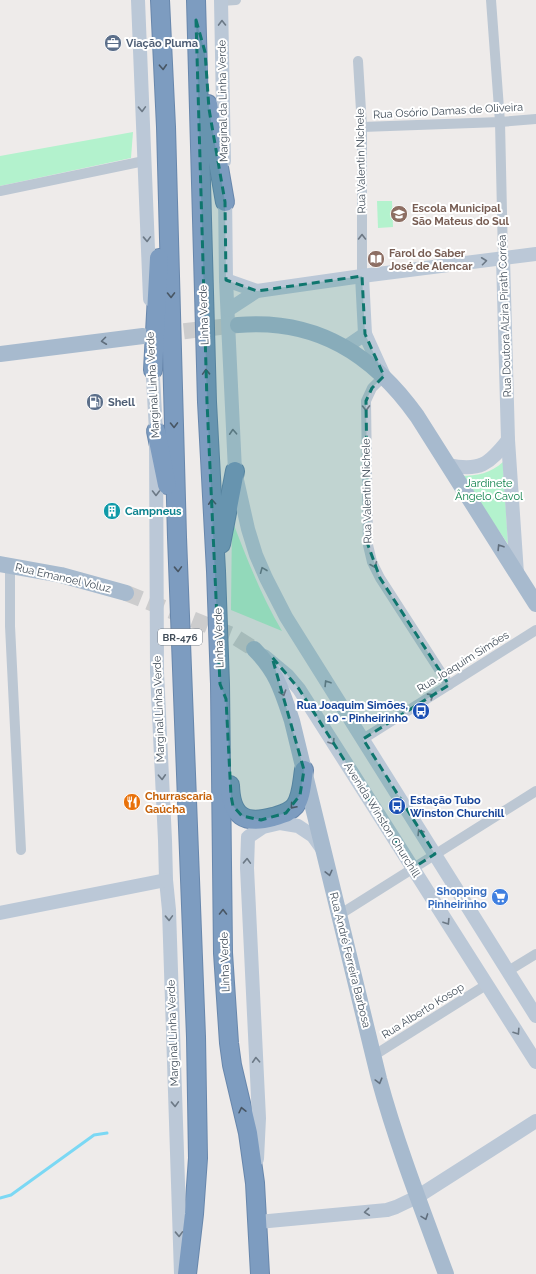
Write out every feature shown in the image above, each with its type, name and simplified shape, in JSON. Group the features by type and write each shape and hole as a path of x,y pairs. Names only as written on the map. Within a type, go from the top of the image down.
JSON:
{"highway":[{"name":"BR-476","path":"160,0 166,127 177,537 196,1037 198,1158 187,1274"},
{"name":"Linha Verde","path":"196,0 207,394 220,684 223,954 229,1043 236,1083 248,1133 255,1183 260,1274"},
{"path":"196,20 205,52 208,109 225,202"},
{"path":"153,370 166,127"},
{"path":"156,431 177,537"},
{"path":"216,571 235,471"},
{"path":"220,684 226,699 231,796 234,806 238,812 247,819 261,820 286,813 294,806 300,796 304,770"}],"main road":[{"name":"Marginal Linha Verde","path":"138,0 156,431 157,672 166,880 169,910 181,1274"},
{"name":"Marginal da Linha Verde","path":"221,1 225,202"},
{"path":"225,202 226,280 235,471 248,529 266,578 286,617 536,1016"},
{"path":"228,310 257,291 536,254"},
{"name":"Rua Doutora Alzira Pirath Corrêa","path":"503,258 508,440 517,574"},
{"name":"Rua Valentin Nichele","path":"362,276 365,334 384,376"},
{"path":"226,280 257,291"},
{"path":"238,325 273,324 292,327 330,339 346,347 373,366 384,376 400,393 417,416 536,604"},
{"path":"346,347 365,334"},
{"path":"0,354 143,336"},
{"path":"448,465 462,468 481,465 495,456 508,440"},
{"name":"Rua Emanoel Voluz","path":"5,565 68,577 126,592"},
{"name":"Rua André Ferreira Barbosa","path":"254,649 271,668 281,687 292,721 373,1056 389,1115 417,1197 446,1274"},
{"name":"Avenida Winston Churchill","path":"254,649 277,666 299,689 536,1062"},
{"path":"255,1183 260,1118 247,868 248,837 263,827 280,823 298,826 313,836 323,850"},
{"path":"0,913 166,880"},
{"path":"258,1222 387,1210 396,1207 417,1197 536,1121"}],"street":[{"path":"221,1 236,0"},
{"name":"Rua Doutora Alzira Pirath Corrêa","path":"491,0 500,122 503,258"},
{"name":"Rua Valentin Nichele","path":"358,61 362,127 362,276"},
{"name":"Rua Osório Damas de Oliveira","path":"362,127 500,122 536,119"},
{"path":"0,191 144,161"},
{"name":"Rua Valentin Nichele","path":"384,376 372,388 366,401 368,545 372,562 380,578 450,685"},
{"path":"5,565 10,626 21,850"},
{"name":"Rua Joaquim Simões","path":"363,739 536,630"},
{"path":"339,915 536,791"},
{"path":"508,971 536,954"},
{"name":"Rua Alberto Kosop","path":"373,1056 486,985"}],"highlighted area":[{"path":"196,20 205,52 209,109 225,202 226,280 257,291 362,276 365,334 384,376 372,388 366,401 368,545 380,578 449,685 363,739 435,854 413,868 299,689 272,657 304,770 300,795 286,813 261,820 242,816 233,806 231,796 226,699 220,684 207,402"}],"green space":[{"path":"133,132 131,158 0,186 0,156"},
{"path":"377,201 392,201 393,227 378,228"},
{"name":"Jardinete Ângelo Cavol","path":"503,462 508,544 461,476 484,473 494,469"},
{"path":"232,520 261,590 282,631 231,610"}],"waterway":[{"path":"0,1198 11,1195 94,1135 107,1133"}],"tunnel":[{"path":"160,334 238,325"},
{"path":"126,593 232,635 254,649"}],"place":[{"name":"Viação Pluma","path":"113,43"},
{"name":"Escola Municipal São Mateus do Sul","path":"399,214"},
{"name":"Farol do Saber José de Alencar","path":"376,259"},
{"name":"Shell","path":"95,402"},
{"name":"Campneus","path":"112,511"},
{"name":"Rua Joaquim Simões, 10 - Pinheirinho","path":"421,711"},
{"name":"Churrascaria Gaúcha","path":"132,802"},
{"name":"Estação Tubo Winston Churchill","path":"397,806"},
{"name":"Shopping Pinheirinho","path":"500,897"}]}
